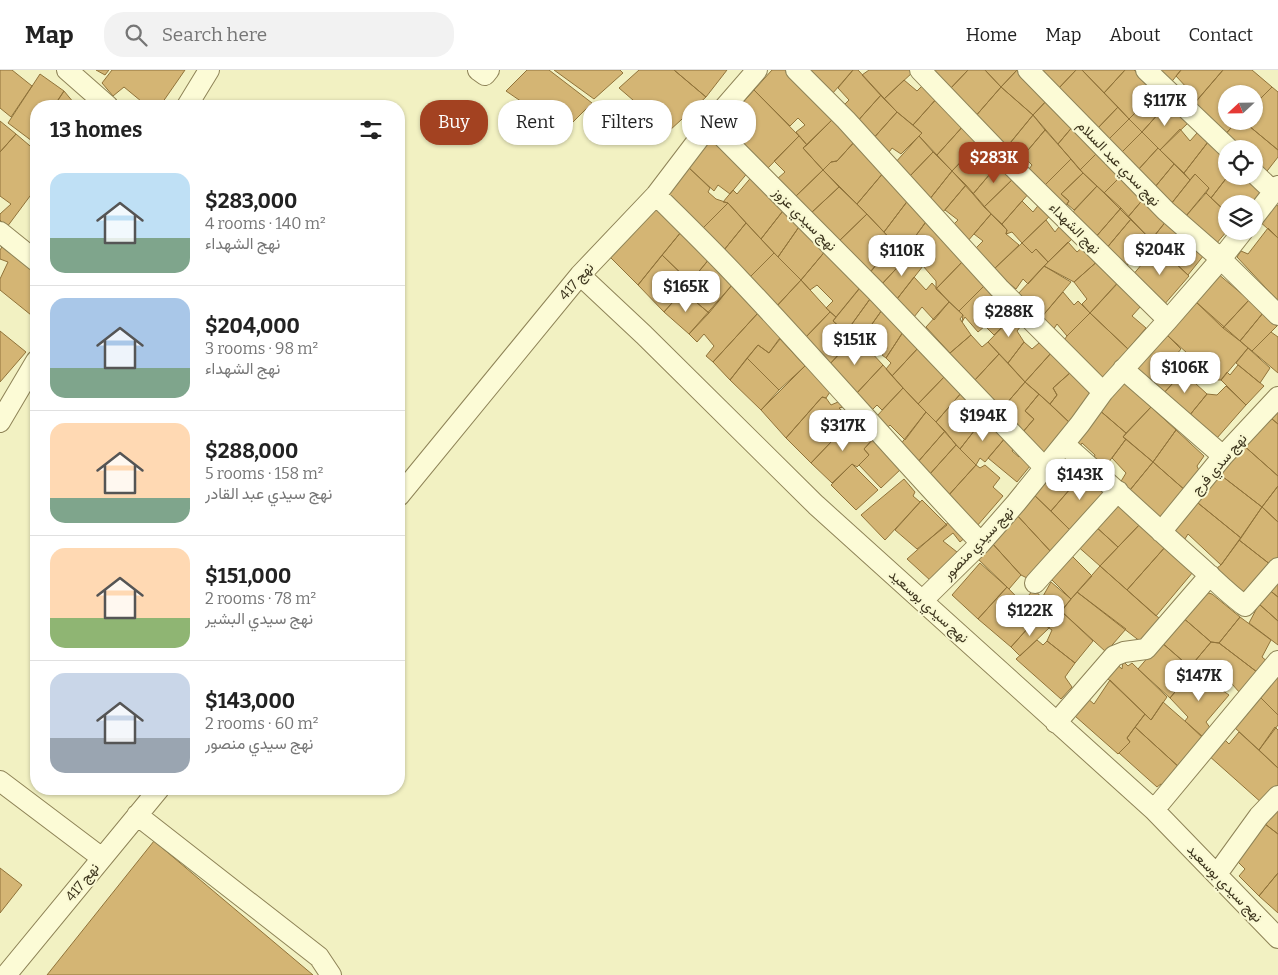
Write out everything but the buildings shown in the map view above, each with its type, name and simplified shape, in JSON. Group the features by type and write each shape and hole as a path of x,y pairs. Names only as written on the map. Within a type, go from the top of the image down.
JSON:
{"street":[{"path":"67,70 101,100"},
{"path":"191,100 209,70"},
{"path":"478,70 484,75 489,70"},
{"name":"نهج 417","path":"730,100 756,70"},
{"path":"796,70 846,120 1000,288 1103,392"},
{"name":"نهج الشهداء","path":"920,70 1007,161 1168,320"},
{"name":"نهج سدي عبد السلام","path":"1028,70 1166,211 1221,259 1278,315"},
{"path":"1146,70 1220,140"},
{"name":"نهج 417","path":"405,489 580,275 656,195 694,145"},
{"name":"نهج سيدي عزوز","path":"731,145 875,290 1044,467"},
{"path":"1263,180 1276,189 1263,206"},
{"path":"656,195 739,278 980,542"},
{"path":"0,232 30,256"},
{"name":"نهج سيدي منصور","path":"923,600 1016,503 1103,392 1168,320 1236,240"},
{"name":"نهج سيدي بوسعيد","path":"580,275 644,335 816,505 1154,810 1277,935"},
{"path":"1124,369 1223,456"},
{"path":"0,422 30,371"},
{"name":"نهج سدي فرج","path":"1161,532 1223,456 1278,398"},
{"path":"1064,444 1210,575 1226,592 1245,606 1278,568"},
{"path":"1035,583 1118,491"},
{"path":"1056,723 1114,656 1124,652 1146,649 1210,575"},
{"path":"1154,810 1278,661"},
{"path":"0,781 102,858"},
{"name":"نهج 417","path":"6,975 154,795"},
{"path":"1217,874 1259,816 1278,796"},
{"path":"137,815 319,957 331,975"}]}
